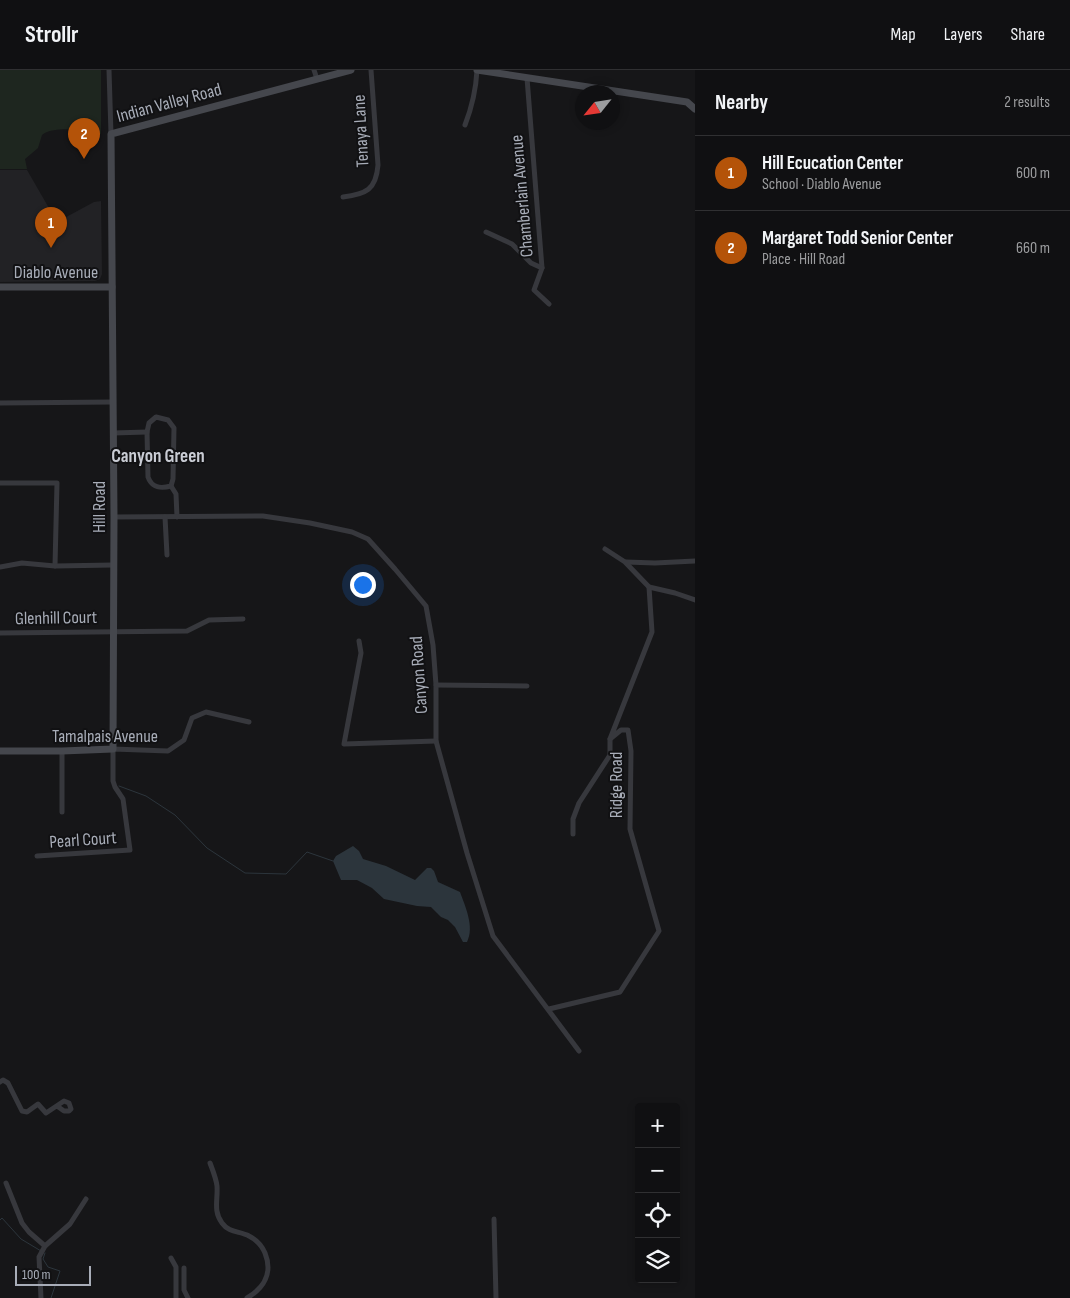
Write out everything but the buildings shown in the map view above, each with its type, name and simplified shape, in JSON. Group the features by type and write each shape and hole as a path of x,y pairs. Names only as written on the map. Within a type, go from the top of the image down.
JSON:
{"street":[{"name":"Hill Road","path":"109,70 114,516 113,781 123,799 130,850"},
{"path":"314,70 317,79"},
{"name":"Indian Valley Road","path":"111,134 351,70"},
{"name":"Tenaya Lane","path":"343,197 360,195 371,188 377,179 378,165 371,70"},
{"path":"465,126 472,106 477,70 687,102 695,109"},
{"name":"Chamberlain Avenue","path":"527,78 542,268 534,290 549,304"},
{"path":"486,232 512,244 531,263 542,268"},
{"name":"Diablo Avenue","path":"0,287 112,287"},
{"path":"0,403 112,402"},
{"path":"171,486 156,487 150,483 148,477 147,432 149,423 156,417 168,420 172,425 174,434 174,474 171,486 176,494 178,517"},
{"path":"113,433 147,432"},
{"path":"0,483 57,483 54,566"},
{"name":"Canyon Road","path":"114,516 262,516 310,523 352,532 368,539 426,606 433,645 436,686 436,741 467,853 493,936 579,1051"},
{"path":"165,517 167,555"},
{"path":"605,549 625,562 650,587 695,600"},
{"path":"625,562 695,561"},
{"path":"0,567 22,563 54,566 113,565"},
{"name":"Ridge Road","path":"610,740 652,632 650,587"},
{"name":"Glenhill Court","path":"0,632 187,631 209,620 243,619"},
{"path":"358,641 360,653 344,744 436,741"},
{"path":"436,686 527,686"},
{"name":"Tamalpais Avenue","path":"0,751 113,749 168,751 184,740 192,718 206,712 249,722"},
{"name":"Ridge Road","path":"549,1009 620,992 659,931 630,829 631,751 628,730 621,730 610,740"},
{"path":"573,834 573,819 579,803 610,755 610,740"},
{"path":"62,751 62,812"},
{"name":"Pearl Court","path":"37,856 130,850"},
{"path":"0,1082 3,1080 8,1083 22,1111 27,1112 38,1104 46,1113 58,1106"},
{"path":"210,1164 216,1183 215,1208 222,1224 229,1230 250,1236 258,1242 263,1248 268,1264 268,1272 261,1288 247,1298"},
{"path":"6,1183 22,1223 45,1247"},
{"path":"41,1298 38,1257 45,1247 70,1224 86,1199"},
{"path":"494,1219 496,1298"},
{"path":"171,1258 176,1267 176,1298"},
{"path":"184,1268 184,1290 188,1298"}],"shaded area":[{"path":"0,70 101,70 101,134 71,129 47,132 42,135 38,148 25,159 27,169 0,169"},
{"path":"0,170 27,170 57,222 94,202 101,201 102,274 100,279 95,281 0,282"},
{"path":"353,846 359,851 363,859 386,866 415,880 427,868 431,868 438,882 460,892 470,923 467,942 463,942 455,927 431,907 384,899 372,888 357,880 341,880 333,861 336,856"}],"waterway":[{"path":"119,786 146,796 175,815 207,848 245,873 286,874 307,852 333,861"},
{"path":"0,1220 2,1218 21,1239 41,1251"},
{"path":"45,1253 43,1259 48,1267 60,1271 51,1298"}],"place":[{"name":"Margaret Todd Senior Center","path":"84,159"},
{"name":"Hill Ecucation Center","path":"51,248"}],"district":[{"name":"Canyon Green","path":"158,456"}]}
